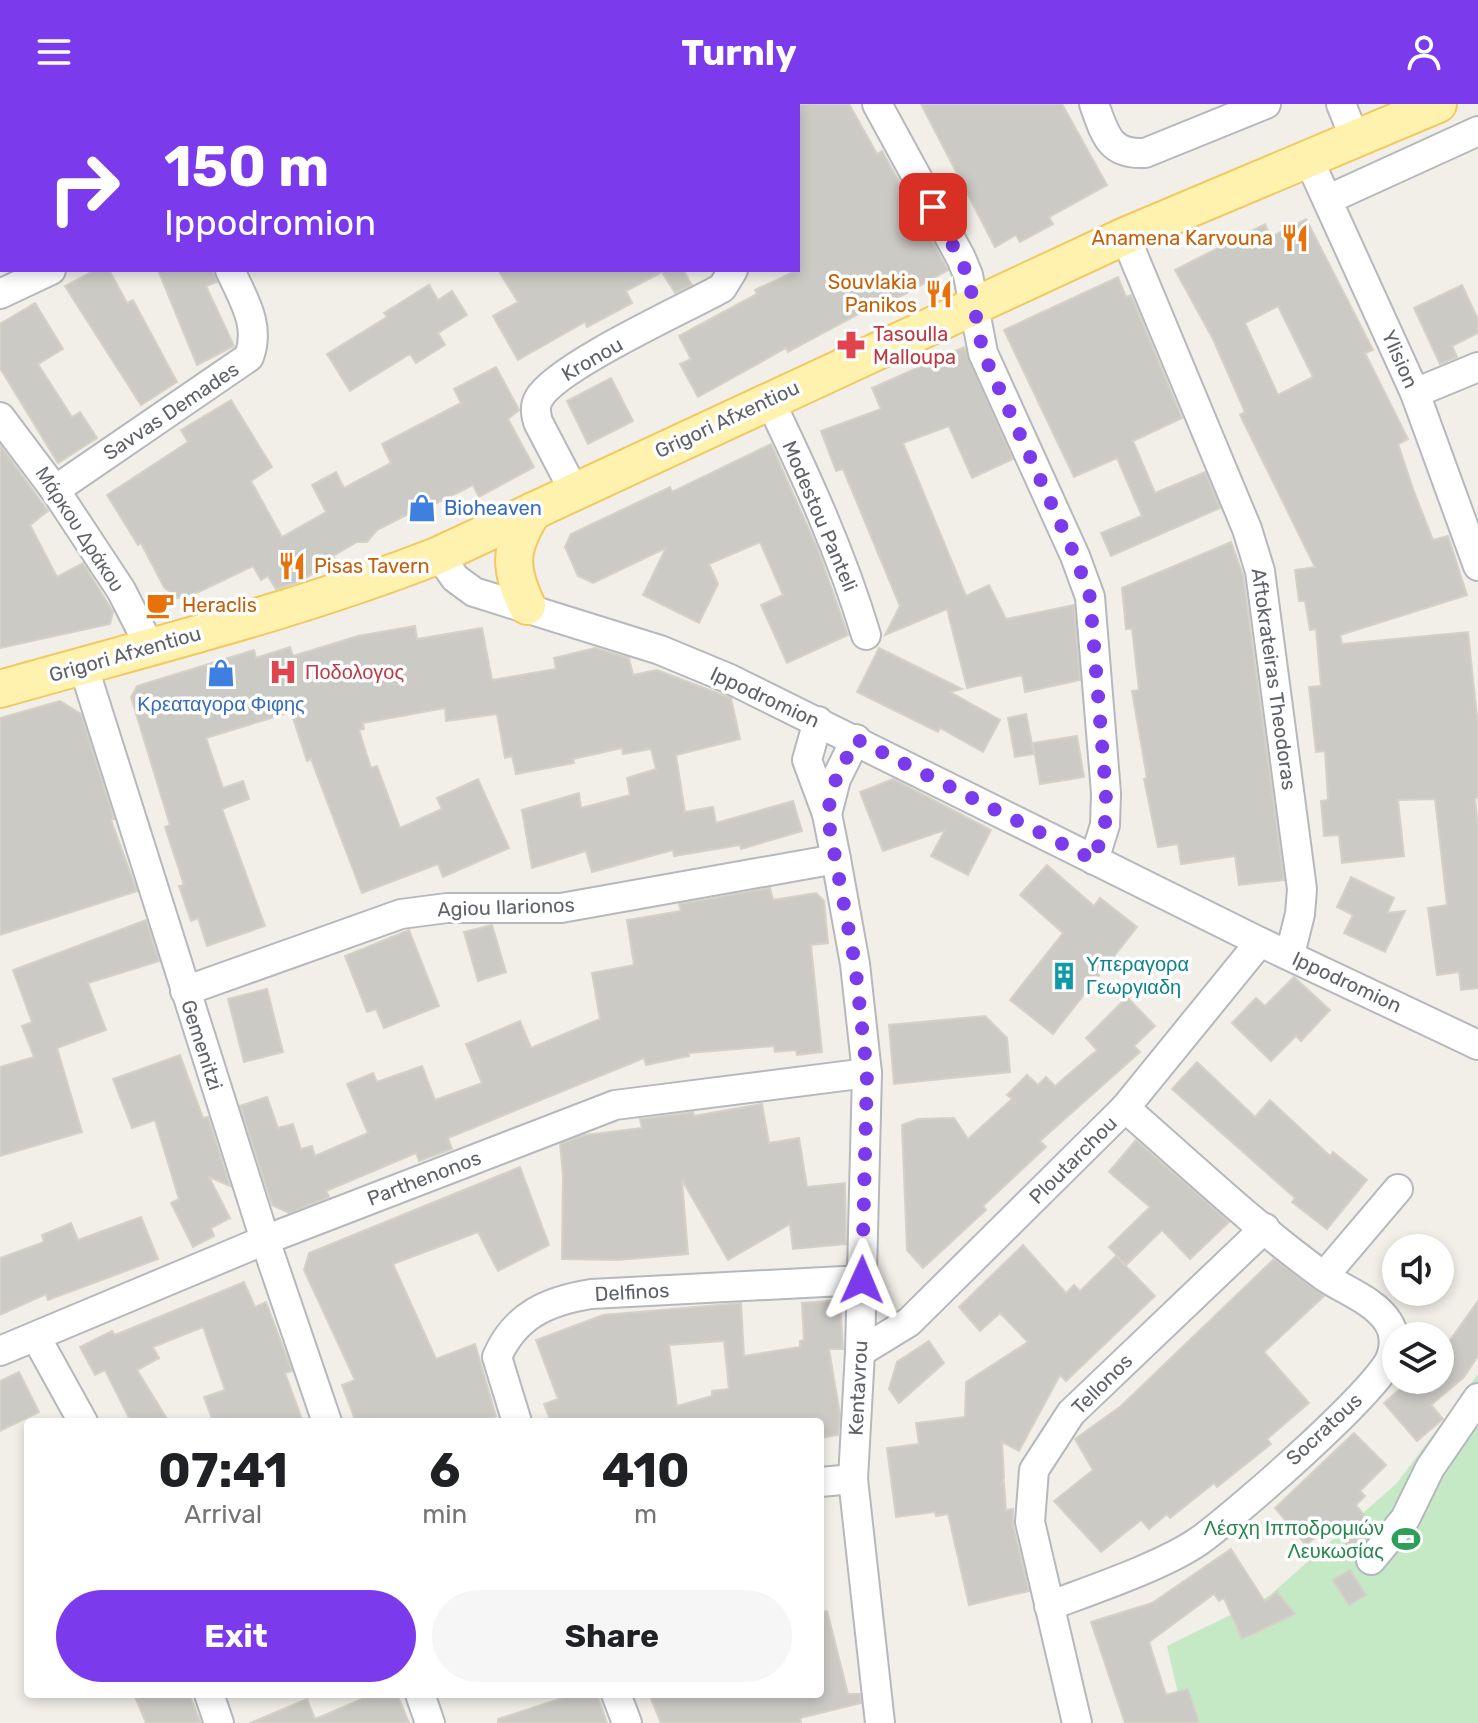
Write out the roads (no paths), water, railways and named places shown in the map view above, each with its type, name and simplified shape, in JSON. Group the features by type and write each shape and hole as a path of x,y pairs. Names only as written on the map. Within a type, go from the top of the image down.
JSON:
{"main road":[{"name":"Grigori Afxentiou","path":"0,689 342,590 439,555 1125,236 1438,104"},
{"path":"527,606 513,563 522,529 533,511"}],"street":[{"path":"877,104 961,258 983,353 1075,556 1090,597 1106,793 1105,825 1094,860"},
{"path":"1094,104 1110,140 1118,150 1145,153 1234,110 1266,104"},
{"path":"1341,104 1355,139"},
{"path":"1329,199 1478,131"},
{"name":"Ylision","path":"1308,158 1415,393 1478,566"},
{"name":"Aftokrateiras Theodoras","path":"1125,236 1247,529 1260,571 1302,889 1300,914 1290,954"},
{"path":"0,294 47,272"},
{"name":"Savvas Demades","path":"55,490 249,357 256,339 252,320 231,272"},
{"name":"Kronou","path":"574,491 538,422 535,411 539,398 569,370 722,288 732,272"},
{"path":"1415,393 1478,367"},
{"name":"Modestou Panteli","path":"769,399 822,510 844,564 866,635"},
{"name":"Μάρκου Δράκου","path":"0,417 55,490 121,590 150,647"},
{"name":"Ippodromion","path":"439,555 463,586 660,650 818,721 1260,942 1477,1042"},
{"name":"Gemenitzi","path":"83,665 265,1240 326,1418"},
{"name":"Kentavrou","path":"818,721 807,760 827,814 836,859 855,964 867,1073 860,1352 853,1479 880,1723"},
{"name":"Kentavrou","path":"827,814 836,779 856,739"},
{"name":"Agiou Ilarionos","path":"185,991 401,914 427,909 561,908 836,859"},
{"name":"Ploutarchou","path":"860,1352 909,1322 1125,1108 1260,942"},
{"name":"Parthenonos","path":"0,1351 265,1240 615,1105 867,1073"},
{"name":"Socratous","path":"1049,1606 1197,1542 1300,1453 1378,1378 1391,1358 1393,1346 1388,1322 1379,1311 1324,1276 1125,1108"},
{"path":"1324,1276 1398,1189"},
{"name":"Tellonos","path":"1077,1723 1030,1522 1034,1470 1071,1413 1265,1228"},
{"name":"Delfinos","path":"516,1418 497,1357 517,1325 556,1300 591,1294 862,1280"},
{"path":"36,1337 81,1418"},
{"path":"1371,1560 1405,1519 1430,1468 1478,1398"},
{"path":"824,1482 853,1479"},
{"path":"210,1698 219,1723"},
{"path":"421,1698 430,1723"},
{"path":"618,1698 627,1723"}],"place":[{"name":"Anamena Karvouna","path":"1295,238"},
{"name":"Souvlakia Panikos","path":"939,294"},
{"name":"Tasoulla Malloupa","path":"851,345"},
{"name":"Bioheaven","path":"422,508"},
{"name":"Pisas Tavern","path":"292,566"},
{"name":"Heraclis","path":"160,605"},
{"name":"Ποδολογος","path":"283,672"},
{"name":"Κρεαταγορα Φιφης","path":"221,673"},
{"name":"Υπεραγορα Γεωργιαδη","path":"1064,976"},
{"name":"Λέσχη Ιπποδρομιών Λευκωσίας","path":"1406,1539"}]}
